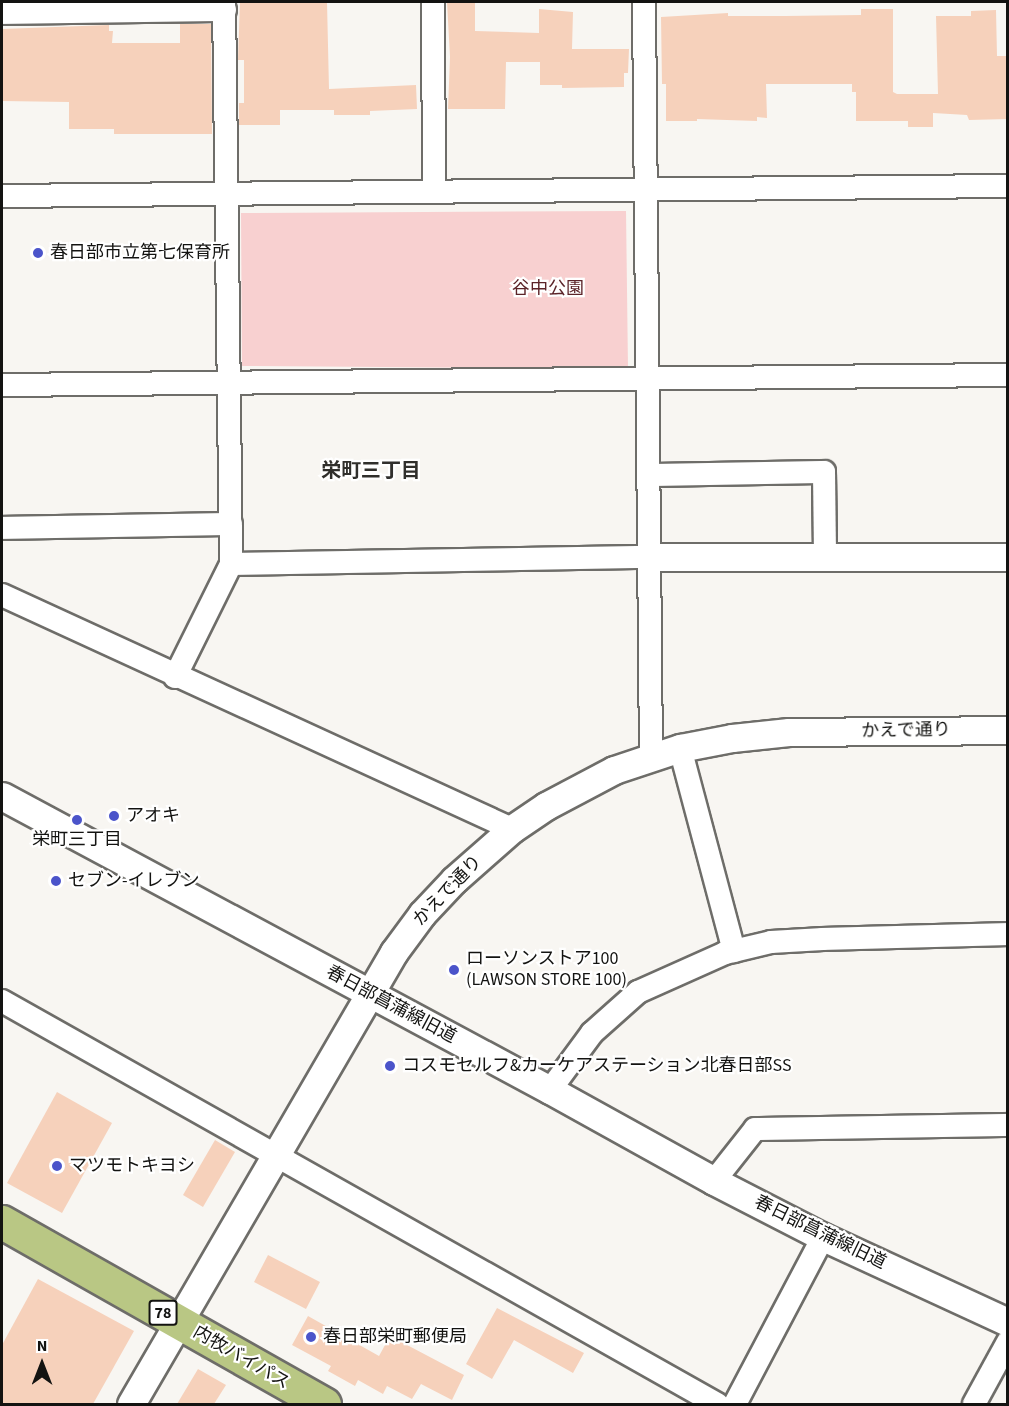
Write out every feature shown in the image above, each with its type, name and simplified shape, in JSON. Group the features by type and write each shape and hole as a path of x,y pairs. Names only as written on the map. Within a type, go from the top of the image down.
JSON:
{"main road":[{"name":"内牧バイパス","path":"2,1222 324,1404"}],"street":[{"path":"433,2 434,192"},
{"path":"644,2 651,557 651,757"},
{"path":"2,12 224,6 231,564 175,677"},
{"path":"2,196 1008,186"},
{"path":"2,385 649,381 1008,375"},
{"path":"650,475 824,472 825,557"},
{"path":"2,528 231,525"},
{"path":"231,564 651,557 1008,556"},
{"path":"2,595 175,677 512,830"},
{"name":"かえで通り","path":"131,1404 394,952 422,914 454,880 512,830 584,785 651,757 680,748 732,738 789,732 1008,730"},
{"path":"680,748 734,951"},
{"name":"春日部菖蒲線旧道","path":"2,796 550,1090 714,1181 823,1237 1008,1322"},
{"path":"550,1090 592,1033 638,992 734,951 771,942 1008,934"},
{"path":"2,1001 717,1404"},
{"path":"714,1181 755,1129 1008,1125"},
{"path":"735,1404 823,1237"},
{"path":"974,1404 1008,1342"}],"green space":[{"name":"谷中公園","path":"626,211 628,369 242,366 241,213"}],"building":[{"path":"240,2 327,2 329,89 416,85 417,109 370,111 370,115 334,115 334,110 280,110 280,125 239,125 239,103 244,103 244,60 238,60"},
{"path":"447,2 475,2 475,31 539,33 539,9 573,12 572,49 629,49 628,73 624,73 624,87 562,88 562,85 540,85 540,62 506,62 505,109 448,109 450,57"},
{"path":"861,9 893,9 893,92 897,94 938,94 936,16 971,16 971,11 996,10 997,56 1008,56 1008,119 969,120 967,115 933,113 933,127 908,127 908,121 856,121 856,92 852,92 852,84 766,84 767,118 757,117 757,121 697,119 697,121 666,121 666,84 662,84 661,17 728,13 728,16 861,15"},
{"path":"180,24 211,24 212,134 114,134 114,129 69,129 69,102 2,101 2,29 109,25 109,31 113,31 112,43 180,43"},
{"path":"57,1092 112,1123 62,1213 7,1183"},
{"path":"215,1140 235,1152 203,1207 183,1195"},
{"path":"268,1255 320,1282 306,1309 254,1282"},
{"path":"38,1279 134,1331 93,1404 2,1404 2,1345"},
{"path":"497,1308 584,1353 573,1373 514,1340 492,1379 466,1364"},
{"path":"308,1316 379,1356 390,1336 464,1375 452,1400 421,1384 412,1399 387,1386 383,1394 358,1380 355,1386 328,1371 331,1366 292,1345"},
{"path":"198,1369 226,1385 214,1404 177,1404"}],"place":[{"name":"春日部市立第七保育所","path":"38,253"},
{"name":"アオキ","path":"114,816"},
{"name":"栄町三丁目","path":"77,820"},
{"name":"セブン-イレブン","path":"56,881"},
{"name":"ローソンストア100 (LAWSON STORE 100)","path":"454,970"},
{"name":"コスモセルフ&カーケアステーション北春日部SS","path":"390,1066"},
{"name":"マツモトキヨシ","path":"57,1166"},
{"name":"春日部栄町郵便局","path":"311,1337"}],"district":[{"name":"栄町三丁目","path":"371,471"}]}
